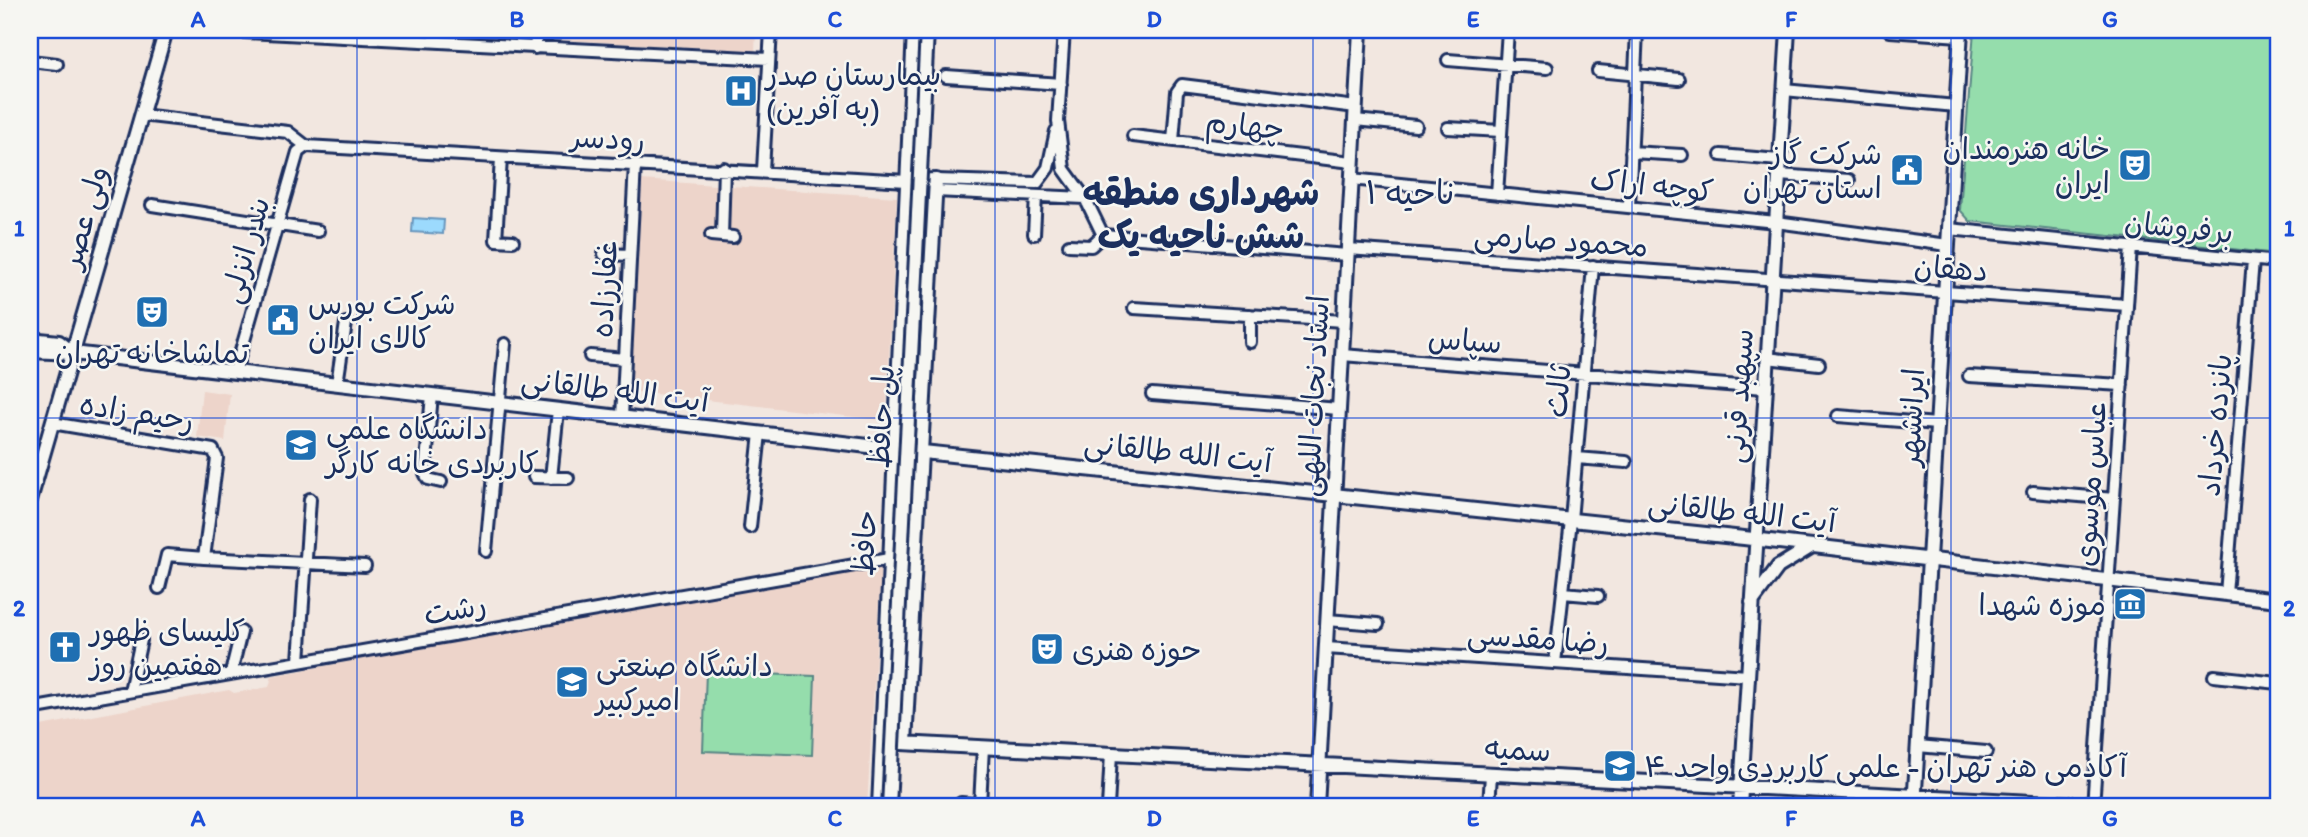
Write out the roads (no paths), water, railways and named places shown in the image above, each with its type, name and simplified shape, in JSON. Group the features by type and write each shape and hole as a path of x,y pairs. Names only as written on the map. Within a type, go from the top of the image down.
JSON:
{"main road":[{"name":"ولی عصر","path":"30,500 166,30"},
{"name":"حافظ","path":"879,807 914,30"},
{"name":"پل حافظ","path":"889,807 927,30"},
{"name":"استاد نجات اللهی","path":"1317,807 1360,30"},
{"name":"سپهبد قرنی","path":"1740,807 1788,30"},
{"name":"ایرانشهر","path":"1914,802 1960,33"},
{"path":"907,181 935,186"},
{"name":"حافظ","path":"905,743 935,186"},
{"path":"901,312 906,303 915,300 923,302 930,314"},
{"name":"آیت الله طالقانی","path":"30,339 59,342 73,353"},
{"name":"آیت الله طالقانی","path":"30,351 73,353 894,449 1812,546 2278,600"},
{"path":"899,357 902,371 911,376 924,370 927,359"},
{"path":"1752,602 1778,567 1812,546"},
{"path":"890,559 916,555"},
{"name":"سمیه","path":"882,742 1741,787 1914,802 2128,807"}],"street":[{"path":"205,30 769,59"},
{"path":"535,48 537,30"},
{"path":"763,170 771,30"},
{"path":"935,186 1037,183 1048,168 1058,121 1064,30"},
{"path":"1497,194 1508,30"},
{"path":"1629,207 1637,30"},
{"path":"1890,31 1960,33"},
{"path":"1448,60 1547,68"},
{"path":"30,61 57,64"},
{"path":"1598,71 1679,79"},
{"path":"946,76 1060,84"},
{"path":"1173,141 1178,88 1182,85 1355,113 1416,126"},
{"path":"1784,90 1956,106"},
{"path":"141,116 288,132 306,146"},
{"path":"1058,121 1064,169 1085,198 1103,235 1091,246 1069,245"},
{"path":"1448,128 1501,131"},
{"name":"چهارم","path":"1133,136 1352,162"},
{"name":"رودسر","path":"306,146 763,170 907,181"},
{"name":"بندر انزلی","path":"235,372 298,152 306,146"},
{"path":"1631,152 1682,155"},
{"path":"1721,155 1779,160"},
{"path":"501,158 496,240 513,241"},
{"name":"غفارزاده","path":"622,417 635,164"},
{"path":"722,236 724,168"},
{"path":"1779,174 1849,180"},
{"name":"کوچه اراک","path":"1351,179 1776,222 1948,245"},
{"path":"935,186 1085,198"},
{"path":"1034,234 1036,196"},
{"path":"152,205 318,230"},
{"name":"برفروشان","path":"1949,229 2278,262"},
{"name":"محمود صارمی","path":"1103,235 1772,279"},
{"name":"عباس موسوی","path":"2093,806 2131,247"},
{"path":"604,254 630,256"},
{"name":"پانزده خرداد","path":"2226,594 2253,260"},
{"name":"ثالث","path":"1555,663 1577,458 1593,267"},
{"name":"دهقان","path":"1772,279 2127,305"},
{"path":"1133,308 1344,321"},
{"path":"1250,315 1250,342"},
{"path":"337,384 346,323"},
{"path":"486,551 494,536 505,344"},
{"name":"سپاس","path":"1342,355 1765,388"},
{"path":"590,356 625,359"},
{"path":"1767,358 1819,364"},
{"name":"ایرانشهر","path":"1969,376 2122,385"},
{"path":"1152,394 1339,409"},
{"path":"432,395 425,473 428,480 441,482"},
{"path":"551,478 558,410"},
{"path":"1838,416 1937,424"},
{"name":"رحیم زاده","path":"52,424 213,450 217,458 204,558"},
{"path":"750,527 761,433"},
{"path":"1577,458 1626,462"},
{"path":"534,477 568,478"},
{"path":"2034,492 2114,499"},
{"path":"299,661 310,499"},
{"path":"159,588 167,555 365,566"},
{"name":"رشت","path":"30,709 890,559"},
{"path":"1563,593 1598,596"},
{"path":"1327,620 1378,624"},
{"path":"231,673 241,632"},
{"path":"130,691 141,640"},
{"name":"رضا مقدسی","path":"1326,648 1748,676"},
{"path":"2214,676 2278,683"},
{"path":"1918,746 1986,751"},
{"path":"980,805 983,747"},
{"path":"1108,807 1111,754"},
{"path":"1489,807 1491,774"},
{"path":"961,803 996,806"}],"water":[{"path":"413,218 444,220 443,234 412,232"}],"place":[{"name":"بیمارستان صدر (به آفرین)","path":"741,91"},
{"name":"خانه هنرمندان ایران","path":"2135,165"},
{"name":"شرکت گاز استان تهران","path":"1907,170"},
{"name":"تماشاخانه تهران","path":"152,312"},
{"name":"شرکت بورس کالای ایران","path":"283,320"},
{"name":"دانشگاه علمی کاربردی خانه کارگر","path":"301,445"},
{"name":"موزه شهدا","path":"2130,604"},
{"name":"کلیسای ظهور هفتمین روز","path":"65,647"},
{"name":"حوزه هنری","path":"1047,649"},
{"name":"دانشگاه صنعتی امیرکبیر","path":"572,682"},
{"name":"آکادمی هنر تهران - علمی کاربردی واحد ۴","path":"1620,766"}],"district":[{"name":"ناحیه ۱","path":"1410,192"},
{"name":"شهرداری منطقه شش ناحیه یک","path":"1201,214"}]}
